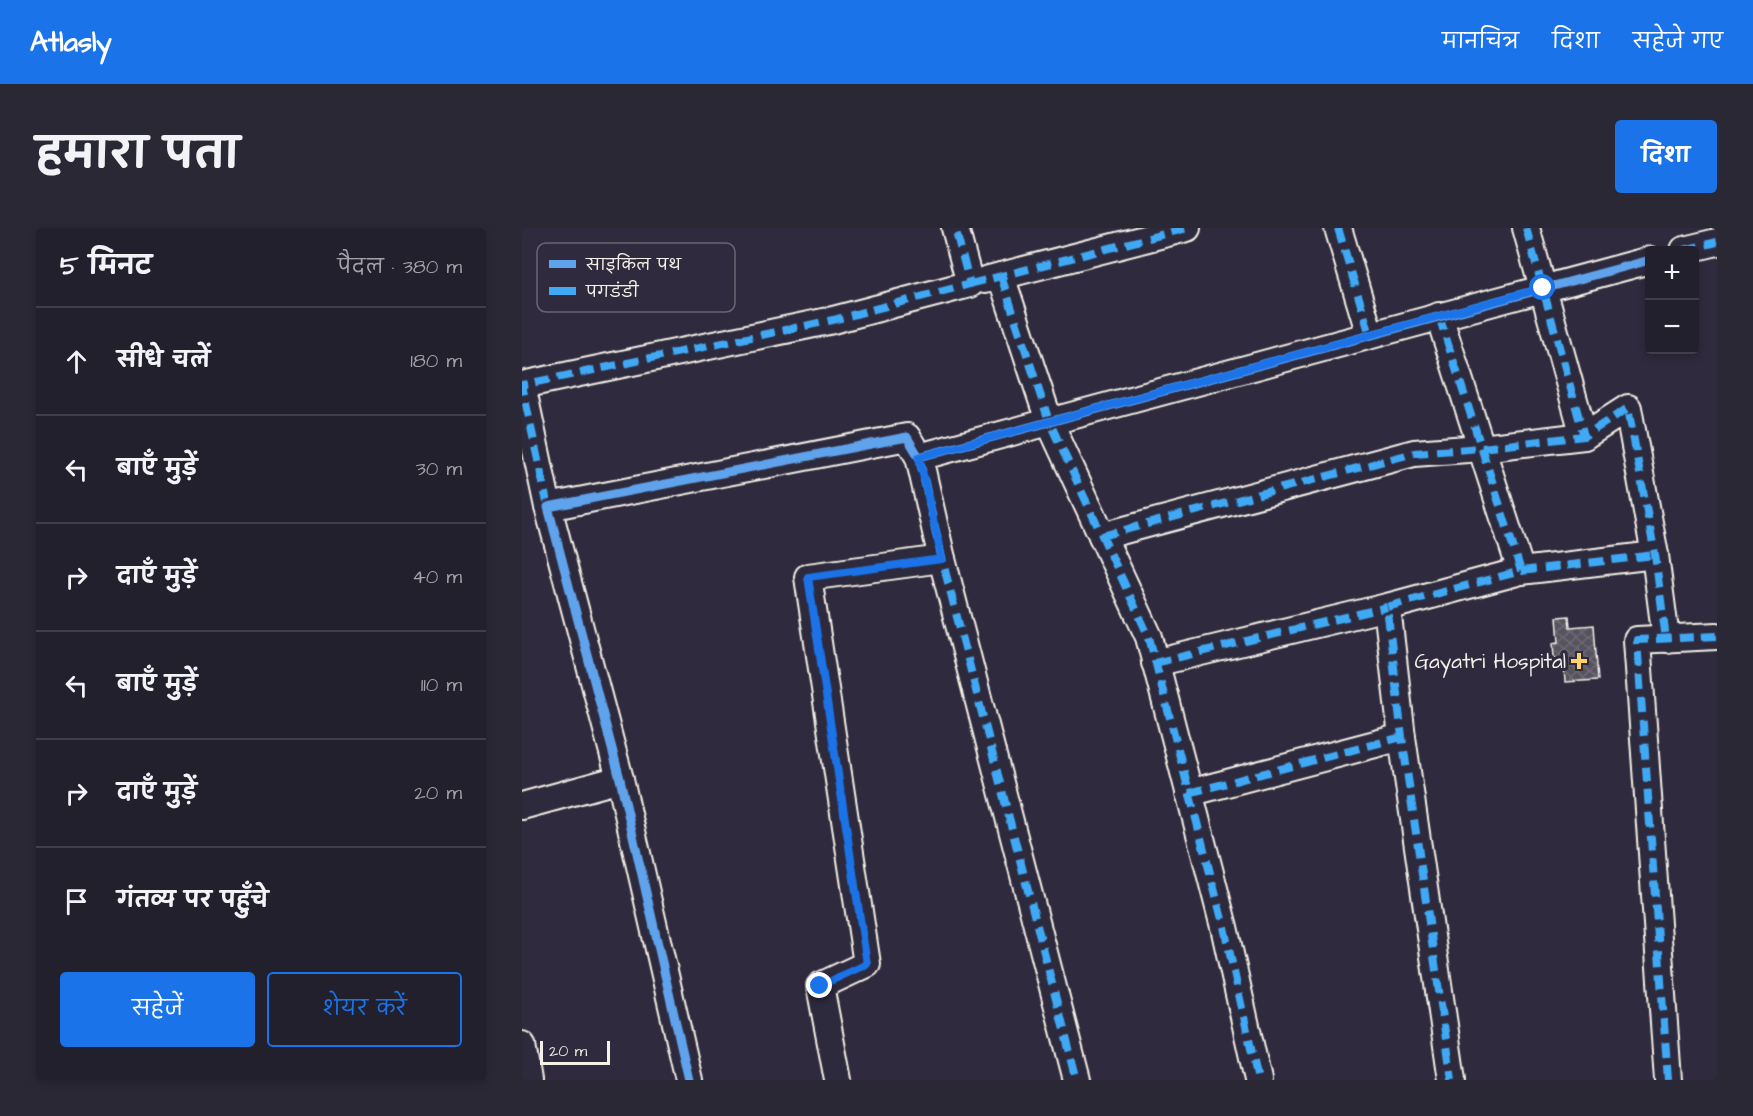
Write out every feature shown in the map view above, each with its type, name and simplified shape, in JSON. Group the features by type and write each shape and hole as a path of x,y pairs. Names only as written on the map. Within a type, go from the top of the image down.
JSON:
{"street":[{"path":"955,228 970,284"},
{"path":"689,1080 620,779 548,507 522,385 832,320 1000,276 1153,232 1187,228"},
{"path":"1338,228 1370,335"},
{"path":"1526,228 1584,436"},
{"path":"1699,246 1717,242"},
{"path":"919,457 1645,261"},
{"path":"1000,276 1049,421 1149,637 1224,927 1258,1080"},
{"path":"1439,316 1521,571"},
{"path":"1102,536 1414,453 1584,436 1628,408 1655,555 1666,639"},
{"path":"548,507 907,437 919,457 942,559 1077,1080"},
{"path":"1155,663 1387,607 1521,571 1655,555"},
{"path":"838,1080 820,986 867,964 808,577 942,559"},
{"path":"1387,607 1402,737 1452,1080"},
{"path":"1668,1080 1637,640 1717,636"},
{"path":"1189,792 1402,737"},
{"path":"522,806 620,779"},
{"path":"522,1045 528,1080"}],"building":[{"path":"1569,616 1570,627 1594,625 1598,680 1565,682 1564,668 1557,669 1553,643 1559,642 1557,617"}],"marked path":[{"path":"548,507 522,385 833,320 970,284 955,228"},
{"path":"970,284 1187,228"},
{"path":"1338,228 1370,335"},
{"path":"1526,228 1584,436"},
{"path":"1699,246 1717,242"},
{"path":"1001,276 1049,421 1149,637 1224,927 1258,1080"},
{"path":"1439,316 1521,571 1387,607 1402,737 1452,1080"},
{"path":"1102,536 1414,453 1584,436 1628,408 1655,555 1666,639"},
{"path":"919,457 942,559 1077,1080"},
{"path":"1521,571 1655,555"},
{"path":"1155,663 1387,607"},
{"path":"1668,1080 1637,640 1717,636"},
{"path":"1189,793 1402,737"}],"cycle path":[{"path":"689,1080 620,779 548,507 907,437 919,457 1645,261"}],"place":[{"name":"Gayatri Hospital","path":"1579,661"}],"route":[{"path":"820,986 867,964 808,577 942,559 919,457 1543,288"}]}
